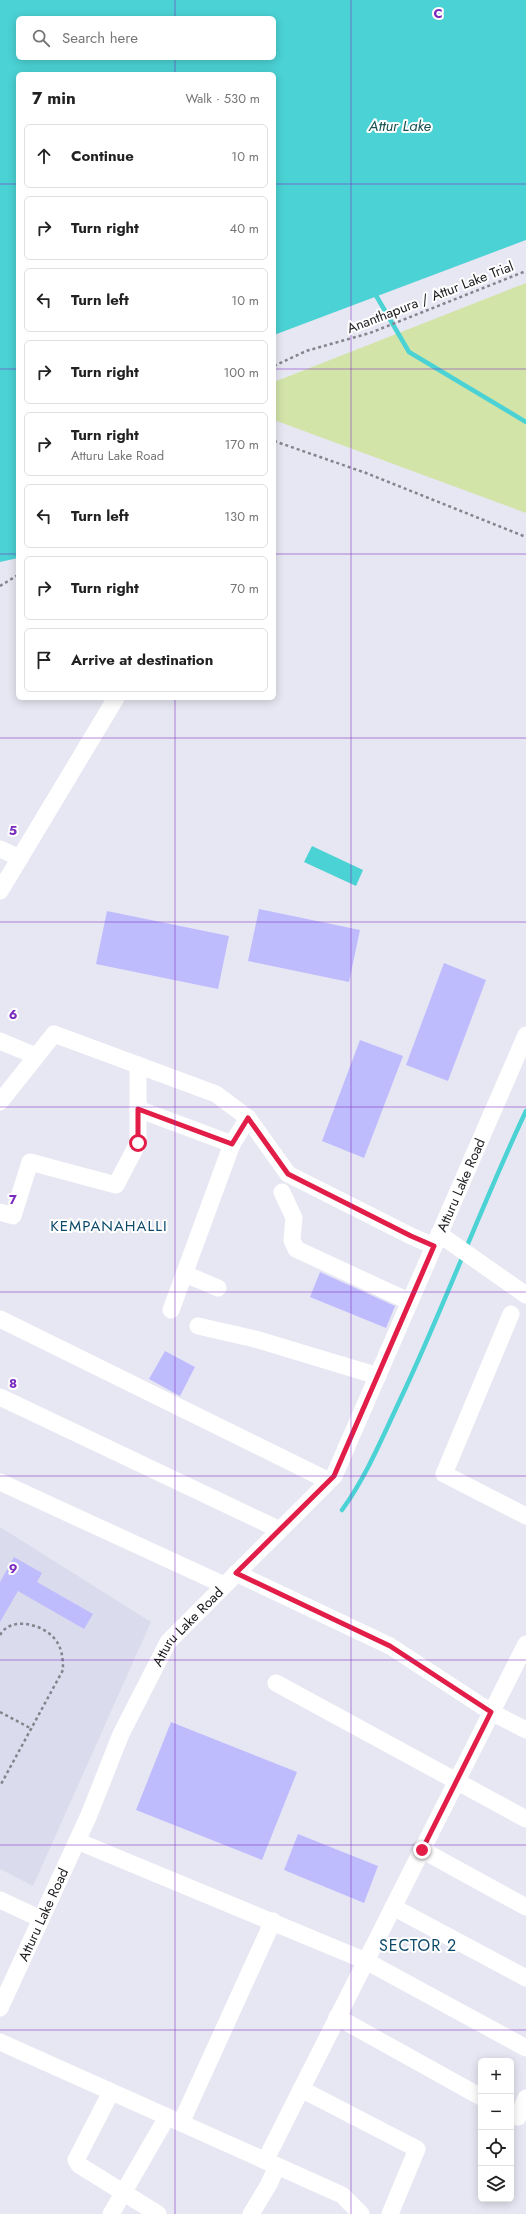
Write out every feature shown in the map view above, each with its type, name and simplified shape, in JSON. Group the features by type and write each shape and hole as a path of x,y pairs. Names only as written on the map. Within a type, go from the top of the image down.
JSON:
{"street":[{"path":"0,892 115,700"},
{"path":"0,849 20,858"},
{"path":"0,1102 54,1034 216,1094 248,1118 288,1174 411,1236 437,1240 526,1295"},
{"name":"Atturu Lake Road","path":"0,2008 4,1987 41,1919 122,1734 168,1642 334,1476 526,1035"},
{"path":"0,1041 36,1056"},
{"path":"0,1212 13,1216 30,1162 116,1185 138,1143 138,1065"},
{"path":"138,1109 232,1144"},
{"path":"171,1310 232,1144 248,1118"},
{"path":"282,1192 294,1218 292,1240 296,1249 404,1299"},
{"path":"185,1274 218,1288"},
{"path":"511,1314 444,1474 526,1516"},
{"path":"0,1319 329,1481"},
{"path":"198,1326 255,1339 378,1376"},
{"path":"0,1397 280,1530"},
{"path":"0,1483 224,1585"},
{"path":"236,1573 390,1646 491,1712 526,1730"},
{"path":"251,2214 269,2184 271,2163 301,2089 526,1644"},
{"path":"276,1683 526,1819"},
{"path":"76,1841 273,1921 366,1961 526,2048"},
{"path":"422,1850 526,1907"},
{"path":"0,1900 41,1919"},
{"path":"393,1907 526,1978"},
{"path":"111,2214 174,2120 273,1921"},
{"path":"337,2017 478,2095"},
{"path":"0,2042 342,2195 361,2214"},
{"path":"301,2089 417,2149 390,2214"},
{"path":"111,2092 76,2160 79,2165 158,2214"},
{"path":"514,2115 518,2117 526,2098"}],"path":[{"name":"Ananthapura / Attur Lake Trial","path":"276,365 306,351 370,333 526,271"},
{"path":"276,442 366,473 526,537"},
{"path":"0,586 16,576"},
{"path":"0,1635 3,1630 18,1624 34,1625 48,1632 59,1645 62,1653 63,1670 0,1786"},
{"path":"0,1712 32,1729"}],"shaded area":[{"path":"0,1527 151,1622 33,1886 0,1869"}],"green space":[{"path":"526,283 526,513 276,421 276,381"}],"water":[{"name":"Attur Lake","path":"0,0 526,0 526,240 276,334 276,72 16,72 16,558 0,562"},
{"path":"312,846 363,870 356,886 304,862"}],"building":[{"path":"259,909 360,930 349,982 248,961"},
{"path":"107,911 229,936 218,989 96,964"},
{"path":"444,963 486,980 448,1081 406,1065"},
{"path":"360,1040 403,1056 364,1158 322,1141"},
{"path":"320,1272 395,1306 386,1328 310,1297"},
{"path":"165,1351 195,1367 180,1396 149,1379"},
{"path":"14,1557 42,1573 37,1582 93,1614 84,1629 18,1591 0,1622 0,1582"},
{"path":"171,1722 297,1772 262,1860 136,1810"},
{"path":"298,1834 378,1866 364,1903 284,1870"}],"waterway":[{"path":"374,292 409,352 526,422"},
{"path":"342,1510 366,1471 400,1400 526,1111"}],"district":[{"name":"KEMPANAHALLI","path":"109,1226"},
{"name":"SECTOR 2","path":"418,1945"}],"route":[{"path":"138,1143 138,1109 232,1144 248,1118 288,1174 411,1236 434,1246 334,1476 236,1573 390,1646 491,1712 422,1850"}]}
